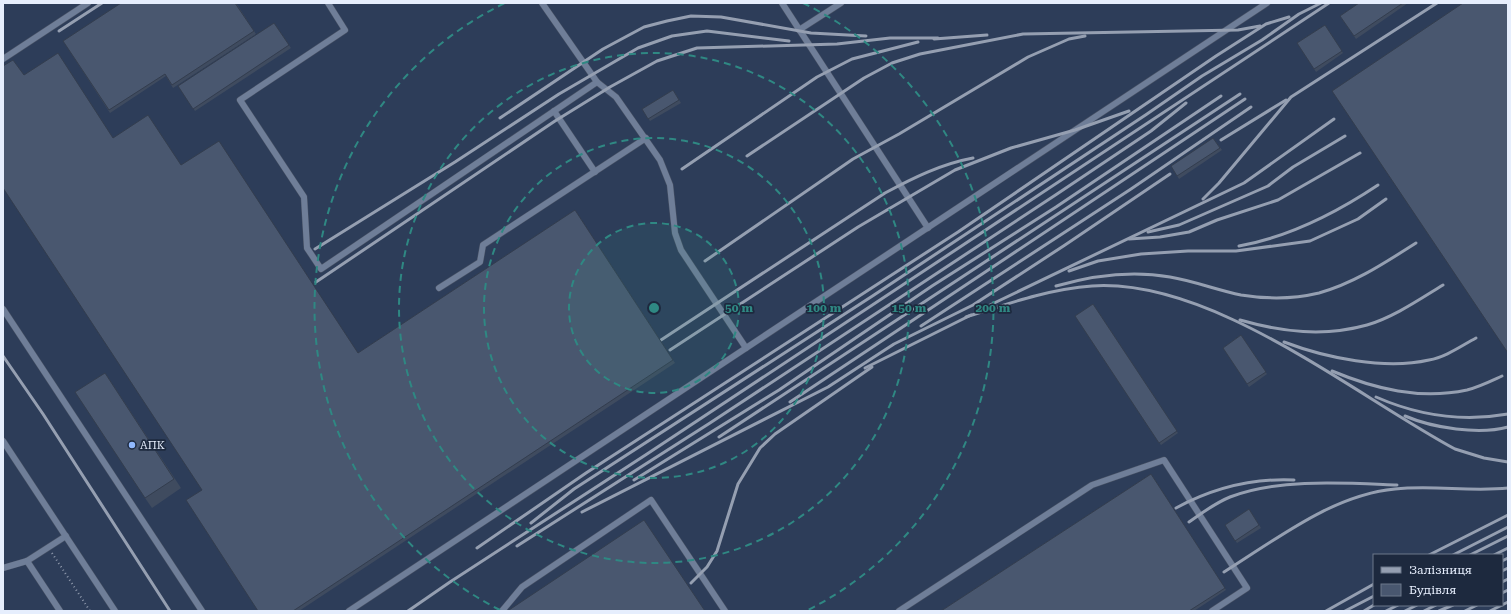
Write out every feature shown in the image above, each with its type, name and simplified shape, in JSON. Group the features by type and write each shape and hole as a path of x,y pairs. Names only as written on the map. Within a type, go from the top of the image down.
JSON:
{"lane":[{"path":"3,59 88,3"},
{"path":"328,3 345,30 240,100 304,197 307,248 321,269 597,82"},
{"path":"542,3 597,82 616,97 660,160 670,185 675,233 681,250 746,348"},
{"path":"782,3 928,228"},
{"path":"799,30 841,3"},
{"path":"349,611 1268,3"},
{"path":"554,111 594,172"},
{"path":"440,288 480,262 484,246 646,138"},
{"path":"3,309 202,611"},
{"path":"3,441 116,611"},
{"path":"899,611 1092,485 1164,460 1247,588 1212,611"},
{"path":"502,611 522,587 651,500 725,611"},
{"path":"3,568 27,561 66,536"},
{"path":"27,561 60,611"}],"path":[{"path":"48,547 90,611"}],"shaded area":[{"path":"3,3 1508,3 1508,611 3,611"}],"building":[{"path":"121,3 235,3 254,31 172,85 165,74 109,110 63,41"},
{"path":"1359,3 1403,3 1354,36 1340,16"},
{"path":"1463,3 1508,3 1508,353 1332,91"},
{"path":"274,23 289,45 193,109 178,86"},
{"path":"1325,25 1342,51 1314,69 1297,43"},
{"path":"58,53 113,138 148,115 181,165 219,141 358,353 575,210 673,360 293,611 258,611 186,500 202,490 3,188 3,66 13,60 24,75"},
{"path":"673,90 679,100 648,119 642,109"},
{"path":"1213,138 1220,148 1177,176 1171,166"},
{"path":"1093,304 1177,431 1159,443 1075,316"},
{"path":"1241,335 1266,372 1247,384 1223,348"},
{"path":"105,373 174,479 145,498 75,392"},
{"path":"1151,474 1225,588 1189,611 941,611"},
{"path":"1249,509 1259,525 1235,541 1225,525"},
{"path":"644,520 705,611 509,610"}],"railway":[{"path":"59,31 102,3"},
{"path":"531,523 574,489 874,295 1202,76 1262,40 1299,14 1321,3"},
{"path":"408,611 1329,3"},
{"path":"1203,199 1219,183 1291,97 1437,3"},
{"path":"500,118 603,49 644,27 667,21 691,16 721,17 811,33 866,36"},
{"path":"477,548 586,473 958,232 1216,56 1266,24 1289,17"},
{"path":"747,156 864,78 892,63 920,54 1023,34 1238,30 1260,26"},
{"path":"315,249 455,162 559,94 638,48 672,36 707,31 789,41"},
{"path":"934,39 987,35"},
{"path":"705,261 853,159 899,134 1028,57 1069,39 1085,36"},
{"path":"316,282 555,121 610,87 657,61 697,48 837,44 890,38 938,38"},
{"path":"682,169 817,77 852,59 918,42"},
{"path":"719,437 1240,94"},
{"path":"634,480 779,390 932,286 1056,207 1221,96"},
{"path":"790,402 1245,99"},
{"path":"1221,140 1286,100"},
{"path":"517,546 710,423 1057,194 1151,131 1186,103"},
{"path":"921,326 1131,189 1251,107"},
{"path":"670,350 858,227 955,170 1011,148 1075,130 1129,111"},
{"path":"990,305 1244,183 1334,119"},
{"path":"1148,232 1179,225 1268,186 1293,167 1345,136"},
{"path":"1129,239 1160,237 1189,232 1217,220 1278,200 1360,153"},
{"path":"661,340 885,193 938,168 973,158"},
{"path":"582,512 828,387 894,344 973,305 1170,174"},
{"path":"1239,246 1276,237 1312,223 1346,205 1378,185"},
{"path":"1069,271 1098,261 1141,254 1188,251 1236,251 1310,241 1358,219 1386,199"},
{"path":"1056,286 1098,276 1141,274 1179,279 1241,295 1270,298 1300,296 1319,293 1345,284 1358,278 1416,243"},
{"path":"1240,320 1272,328 1303,332 1351,329 1377,322 1443,285"},
{"path":"966,317 1013,302 1060,290 1092,286 1138,288 1185,300 1233,320 1280,344 1455,449 1484,458 1508,462"},
{"path":"865,368 971,315"},
{"path":"1284,342 1318,353 1356,361 1394,364 1435,359 1476,338"},
{"path":"3,356 43,414 170,611"},
{"path":"691,583 707,567 717,551 738,484 760,448 775,434 872,367"},
{"path":"1332,371 1381,388 1432,394 1467,390 1502,376"},
{"path":"1376,397 1408,408 1440,415 1474,417 1508,414"},
{"path":"1405,416 1429,424 1456,429 1484,430 1508,427"},
{"path":"1176,508 1204,495 1233,486 1263,481 1294,480"},
{"path":"1189,522 1224,499 1249,491 1269,487 1312,483 1397,485"},
{"path":"1224,572 1306,520 1327,509 1372,493 1409,488 1508,488"},
{"path":"1431,554 1508,515"},
{"path":"1455,554 1508,527"},
{"path":"1472,554 1508,536"},
{"path":"1496,554 1508,548"},
{"path":"1503,560 1508,558"},
{"path":"1503,570 1508,568"},
{"path":"1503,582 1508,579"},
{"path":"1326,611 1373,585"},
{"path":"1503,592 1508,590"},
{"path":"1345,611 1373,597"},
{"path":"1503,604 1508,602"},
{"path":"1364,611 1373,606"},
{"path":"1386,611 1396,606"},
{"path":"1405,611 1415,606"},
{"path":"1424,611 1434,606"},
{"path":"1439,611 1451,606"},
{"path":"1465,611 1475,606"},
{"path":"1490,611 1500,606"}],"place":[{"name":"АПК","path":"132,445"}]}
